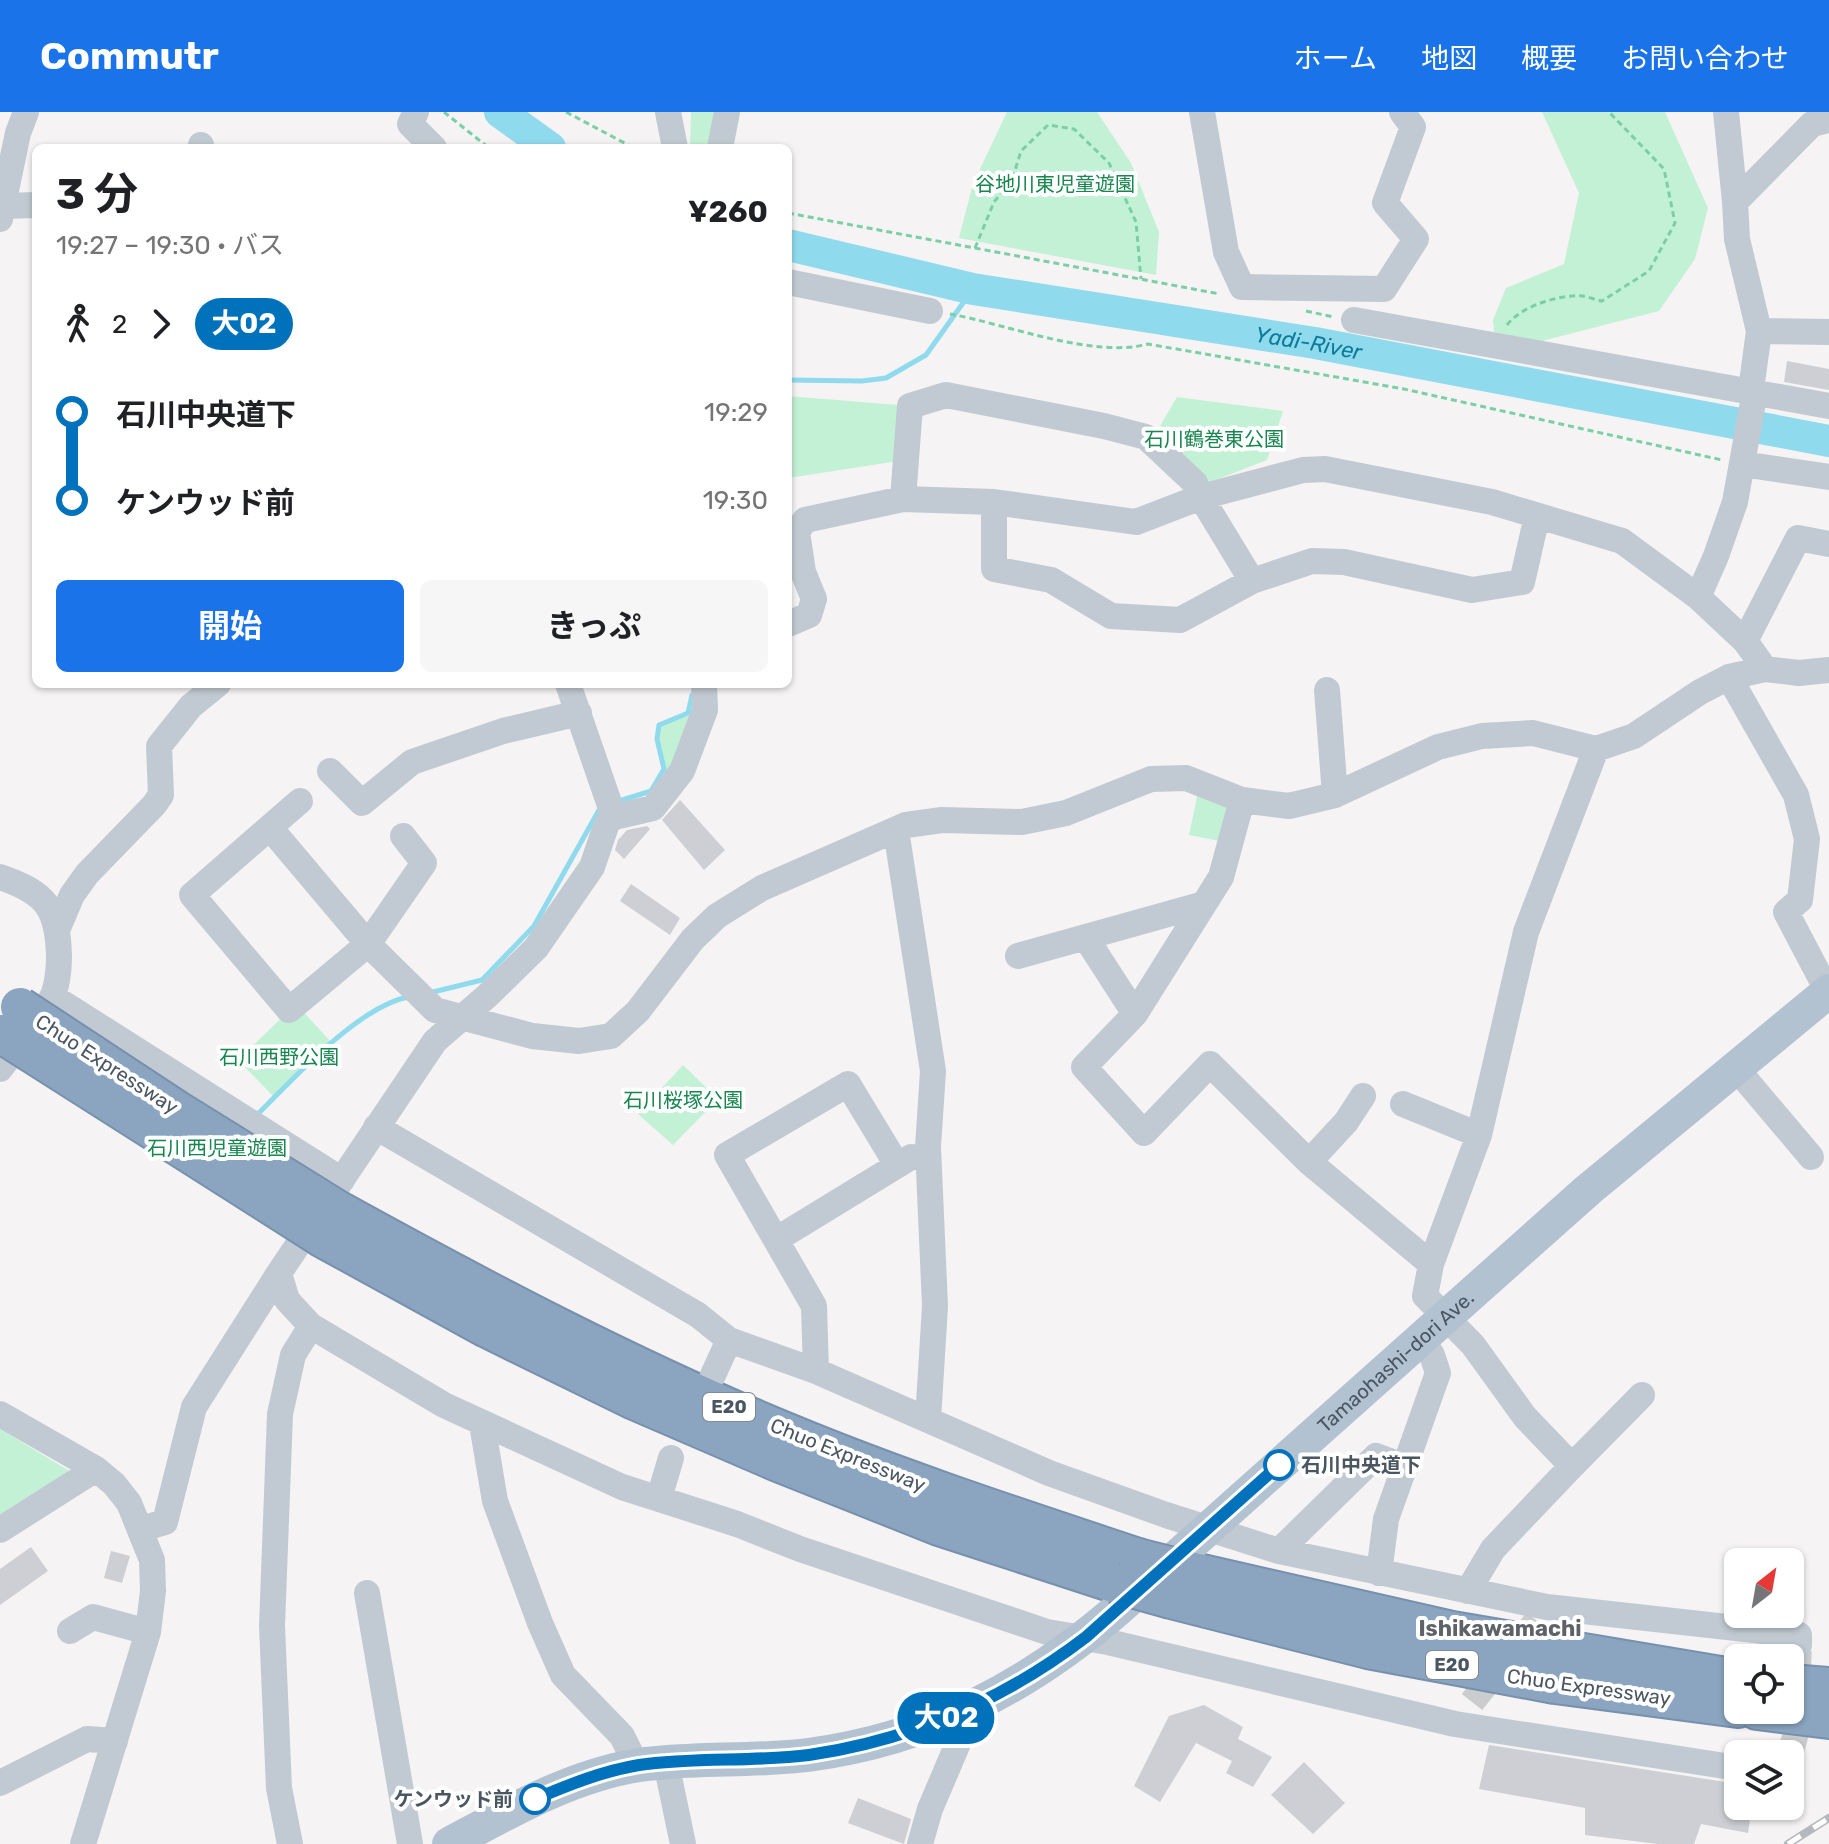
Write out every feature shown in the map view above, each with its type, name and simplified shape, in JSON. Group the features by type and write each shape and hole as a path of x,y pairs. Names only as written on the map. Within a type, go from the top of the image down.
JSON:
{"highway":[{"name":"Chuo Expressway","path":"12,1022 335,1210 487,1328 632,1399 778,1462 939,1526 1180,1585 1383,1652 1555,1684 1724,1706"},
{"name":"Chuo Expressway","path":"1180,1585 1724,1677"},
{"path":"1804,1685 1829,1687"},
{"path":"1804,1716 1829,1719"}],"main road":[{"name":"Tamaohashi-dori Ave.","path":"449,1844 535,1799 572,1784 652,1764 807,1755 894,1736 973,1708 1054,1662 1086,1637 1588,1190 1735,1067 1826,1001"}],"street":[{"path":"26,112 18,133 2,212 32,206"},
{"path":"416,112 410,124 430,144"},
{"path":"668,112 674,144"},
{"path":"721,144 727,112"},
{"path":"1202,112 1226,252 1242,287 1384,289 1416,239 1385,203 1413,127 1402,112"},
{"path":"1698,597 1735,502 1753,393 1759,331 1737,239 1726,112"},
{"path":"1735,202 1812,124 1829,120"},
{"path":"792,283 930,311"},
{"path":"1354,320 1829,406"},
{"path":"1759,331 1829,332"},
{"path":"903,499 910,406 946,395 1104,426 1146,437 1195,483 1252,581"},
{"path":"1742,461 1829,477"},
{"path":"792,622 809,615 814,599 803,572 797,532 805,520 903,499 994,502 1136,522 1201,497 1303,470 1325,469 1492,502 1622,541 1698,597 1745,641 1765,669"},
{"path":"994,502 994,569 1051,580 1111,616 1180,620 1252,581 1312,561 1344,562 1472,590 1522,582 1537,516"},
{"path":"1745,641 1798,538 1829,544"},
{"path":"271,829 368,944 435,1010 532,1036 579,1041 611,1036 638,1011 693,939 717,916 762,888 906,825 942,820 1022,822 1066,813 1151,779 1186,778 1242,800 1289,806 1335,795 1438,747 1482,736 1533,733 1596,749 1634,736 1700,692 1729,677 1765,669 1799,673 1829,670"},
{"path":"1729,677 1796,795 1807,839 1800,900 1786,912 1826,1001"},
{"path":"58,928 72,895 87,874 161,795 159,746 191,706 213,688"},
{"path":"141,1529 165,1522 194,1407 279,1273 335,1210 376,1127 435,1041 536,948 592,867 611,807 570,688"},
{"path":"611,807 653,808 682,771 705,710 704,688"},
{"path":"1327,690 1335,795"},
{"path":"330,771 362,803 412,762 503,731 579,713"},
{"path":"1379,1573 1386,1519 1438,1373 1432,1355 1433,1327 1425,1296 1431,1264 1479,1135 1526,932 1596,749"},
{"path":"1242,800 1221,877 1135,1014 1084,1067 1144,1133 1210,1064 1309,1162 1431,1264"},
{"path":"300,801 192,895 289,1010 368,944 424,863 403,836"},
{"path":"896,830 933,1071 928,1147 935,1306 928,1420"},
{"path":"0,877 35,893 50,908 58,928 59,965 12,1022 335,1210"},
{"path":"1018,956 1204,904"},
{"path":"1086,938 1135,1014"},
{"path":"1735,1067 1811,1157"},
{"path":"816,1371 814,1306 727,1155 848,1084 897,1165"},
{"path":"1309,1162 1346,1122 1363,1096"},
{"path":"1403,1104 1479,1135"},
{"path":"376,1127 698,1315 729,1340 816,1371 1049,1473 1279,1551 1468,1591 1542,1613 1799,1635 1799,1644"},
{"path":"777,1239 928,1147"},
{"path":"279,1273 287,1300 311,1326 444,1405 622,1487 737,1524 800,1549 1047,1632 1086,1637 1455,1724 1724,1766"},
{"path":"290,1844 279,1788 272,1626 280,1414 293,1355 311,1326"},
{"path":"1433,1327 1473,1345 1525,1417 1572,1466"},
{"path":"713,1375 729,1340"},
{"path":"1468,1591 1493,1549 1642,1395"},
{"path":"0,1414 96,1469 114,1484 129,1503 152,1560 153,1591 148,1632 83,1844"},
{"path":"482,1424 495,1501 540,1623 563,1675 652,1764 683,1844"},
{"path":"1279,1551 1376,1456 1403,1466"},
{"path":"659,1498 671,1458"},
{"path":"0,1530 96,1469"},
{"path":"367,1593 410,1844"},
{"path":"70,1631 93,1617 148,1632"},
{"path":"1455,1724 1472,1702"},
{"path":"920,1844 930,1809 973,1708"},
{"path":"3,1773 87,1739 115,1741"}],"path":[{"path":"444,112 484,144"},
{"path":"566,112 626,144"},
{"path":"1495,346 1512,319 1541,302 1583,296 1602,301 1649,271 1675,223 1664,169 1609,112"},
{"path":"975,248 994,202 1012,180 1021,151 1048,125 1074,129 1109,163 1126,198 1136,222 1141,279"},
{"path":"792,214 1231,296"},
{"path":"1306,311 1354,320"},
{"path":"962,316 1040,337 1127,350 1148,344 1404,389 1701,455"}],"green space":[{"path":"691,112 716,112 709,144 690,144"},
{"name":"谷地川東児童遊園","path":"1007,112 1097,112 1131,163 1159,232 1156,275 959,238 973,184"},
{"path":"1542,112 1665,112 1708,208 1695,259 1659,311 1534,343 1494,332 1493,320 1506,288 1564,264 1579,193"},
{"path":"792,396 910,406 905,460 792,477"},
{"name":"石川鶴巻東公園","path":"1177,397 1283,411 1267,460 1205,484 1156,433"},
{"path":"705,710 682,771 664,769 657,739 659,725 688,713"},
{"path":"1200,783 1242,800 1230,843 1189,835"},
{"name":"石川西野公園","path":"296,1004 332,1043 275,1098 238,1060"},
{"name":"石川桜塚公園","path":"683,1065 718,1099 673,1145 638,1114"},
{"path":"0,1429 81,1478 0,1530"}],"building":[{"path":"1787,361 1829,369 1829,390 1784,382"},
{"path":"680,800 725,850 704,870 662,820"},
{"path":"647,826 650,829 624,859 615,850 618,840 627,830"},
{"path":"631,884 680,918 670,935 620,901"},
{"path":"31,1547 48,1571 0,1605 0,1569"},
{"path":"111,1551 130,1556 122,1583 104,1578"},
{"path":"1204,1705 1243,1727 1238,1739 1272,1757 1253,1787 1226,1773 1232,1761 1196,1743 1160,1802 1134,1786 1169,1716"},
{"path":"1489,1745 1724,1782 1724,1820 1750,1820 1748,1833 1701,1824 1694,1844 1658,1844 1585,1835 1585,1808 1479,1789"},
{"path":"1304,1762 1345,1803 1313,1834 1271,1795"},
{"path":"858,1798 911,1819 904,1844 848,1823"}],"waterway":[{"name":"Yadi-River","path":"500,112 544,144"},
{"name":"Yadi-River","path":"792,246 973,289 1315,343 1829,441"},
{"path":"792,380 862,381 886,378 926,355 973,289"},
{"path":"619,801 651,791 664,769 657,739 659,725 688,713 692,695"},
{"path":"429,993 482,980 534,926 602,808"},
{"path":"257,1115 307,1064 348,1029 389,1003 408,997"}],"tunnel":[{"path":"1472,1702 1538,1619"},
{"path":"1794,1740 1796,1724"}],"railway":[{"path":"1788,1844 1829,1818"}],"bus line":[{"name":"大02","path":"535,1799 572,1784 637,1766 807,1755 857,1746 973,1708 1054,1662 1086,1637 1279,1465"}],"place":[{"name":"石川中央道下","path":"1279,1465"},
{"name":"ケンウッド前","path":"535,1799"}],"district":[{"name":"Ishikawamachi","path":"1500,1628"}],"park label":[{"name":"石川西児童遊園","path":"217,1148"}]}
